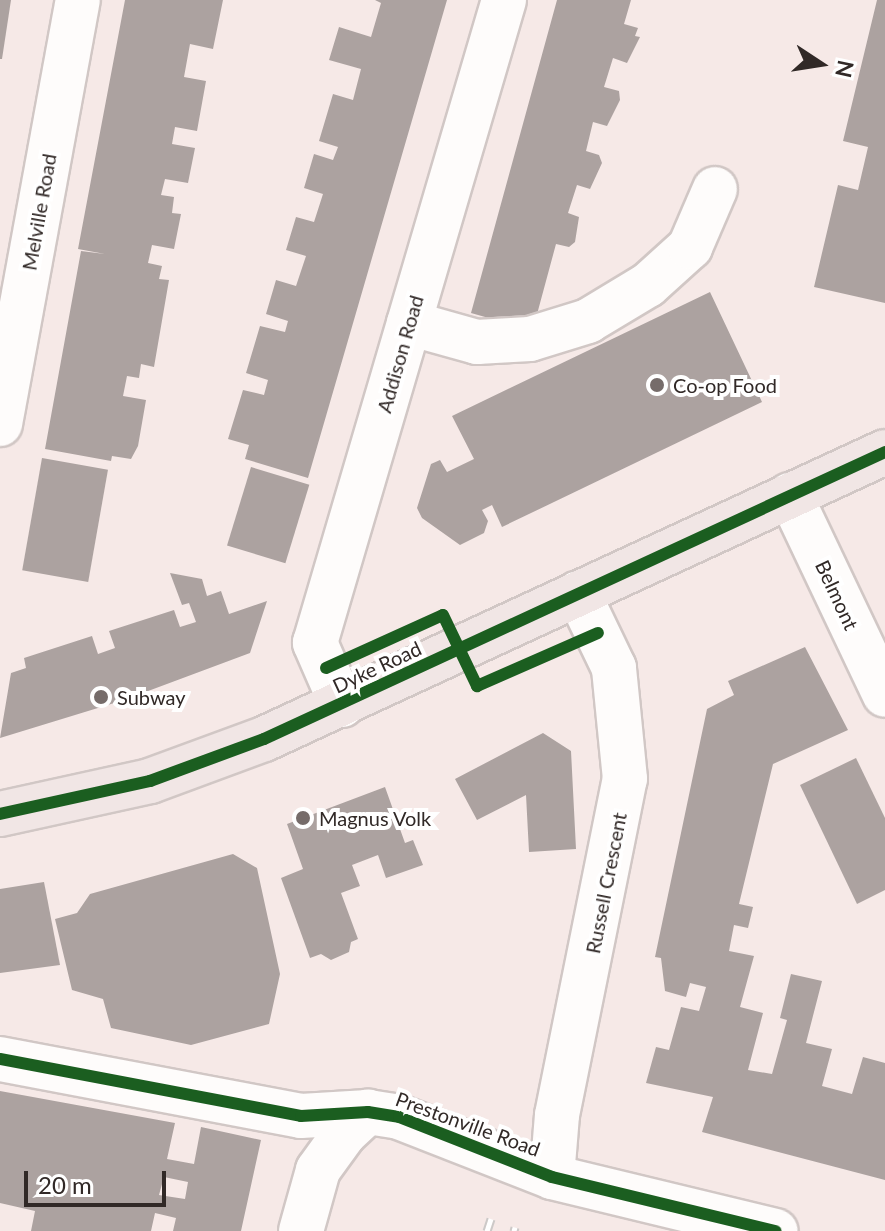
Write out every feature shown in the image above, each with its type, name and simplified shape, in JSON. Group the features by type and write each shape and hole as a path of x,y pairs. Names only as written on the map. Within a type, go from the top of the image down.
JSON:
{"main road":[{"name":"Dyke Road","path":"0,814 150,781 342,705 885,452"}],"street":[{"name":"Melville Road","path":"0,424 78,0"},
{"name":"Addison Road","path":"342,705 315,643 504,0"},
{"path":"409,323 477,342 530,339 588,321 648,285 690,247 715,189"},
{"name":"Belmont","path":"790,495 885,695"},
{"name":"Russell Crescent","path":"552,1177 557,1115 625,779 614,668 578,593"},
{"name":"Prestonville Road","path":"0,1059 301,1116 368,1112 399,1117 552,1177 776,1231"},
{"path":"301,1231 318,1170 344,1134 368,1112"}],"building":[{"path":"0,0 11,0 2,59 0,59"},
{"path":"125,0 223,0 213,49 190,44 184,77 206,81 197,131 175,127 172,144 195,148 188,183 165,179 161,195 174,197 172,213 181,214 174,249 152,245 148,263 162,266 159,279 169,280 154,367 141,364 139,378 127,376 123,396 146,400 138,446 131,459 112,456 111,461 45,449 81,251 105,254 78,249"},
{"path":"375,0 447,0 308,478 245,459 249,445 228,439 243,390 264,395 268,380 246,373 260,326 285,332 288,321 266,314 276,280 296,286 306,256 286,250 296,217 314,222 323,194 304,188 314,154 333,160 338,147 319,141 333,94 353,100 361,69 329,60 339,27 371,37 381,3"},
{"path":"557,0 631,0 624,24 638,28 635,36 640,37 627,63 613,58 604,87 619,91 620,100 607,126 593,122 586,151 599,155 602,163 590,189 577,185 568,213 579,217 575,242 569,247 556,244 536,318 521,327 471,313"},
{"path":"877,0 885,0 885,303 814,287 838,185 858,190 868,147 843,141"},
{"path":"710,292 762,402 502,527 492,505 482,510 488,521 484,533 460,545 422,518 417,508 431,464 440,460 447,472 474,459 452,416"},
{"path":"42,458 108,470 88,582 22,570"},
{"path":"251,467 309,485 285,563 227,545"},
{"path":"170,573 202,579 207,596 221,591 229,614 267,601 250,653 124,700 0,738 11,673 26,668 24,658 92,636 98,654 115,648 109,631 174,610 180,627 196,622 189,603 182,605"},
{"path":"805,647 848,730 773,764 739,904 753,907 748,928 734,925 729,951 754,956 740,1007 763,1013 748,1070 772,1074 787,1020 780,1018 791,974 822,981 806,1043 832,1049 822,1086 852,1094 863,1057 885,1063 885,1180 702,1132 713,1097 646,1083 656,1047 669,1050 681,1007 699,1011 706,987 690,983 686,997 665,991 661,958 655,957 707,709 734,695 728,681"},
{"path":"543,733 571,751 576,849 529,852 526,795 477,820 455,779"},
{"path":"856,758 885,818 885,890 857,904 800,785"},
{"path":"385,787 405,843 413,840 423,865 386,878 378,855 352,865 360,886 341,893 358,939 351,942 349,952 331,960 321,954 310,958 281,878 303,869 287,824"},
{"path":"233,854 257,868 280,974 269,1024 191,1045 111,1028 103,999 72,990 55,919 77,913 90,894"},
{"path":"44,882 60,965 0,973 0,889"},
{"path":"0,1091 175,1123 167,1159 194,1164 201,1127 261,1140 241,1231 173,1231 176,1218 155,1213 151,1231 31,1231 35,1211 0,1203","holes":["164,1177 188,1182 185,1199 159,1195"]}],"railway":[{"path":"487,1231 491,1219"},
{"path":"514,1231 515,1227"}],"cycle path":[{"path":"0,814 150,781 264,739 885,452"},
{"path":"326,668 443,615 477,686 598,633"},
{"path":"0,1059 301,1116 368,1112 399,1117 552,1177 776,1231"}],"place":[{"name":"Co-op Food","path":"657,385"},
{"name":"Subway","path":"101,697"},
{"name":"Magnus Volk","path":"303,818"}]}
